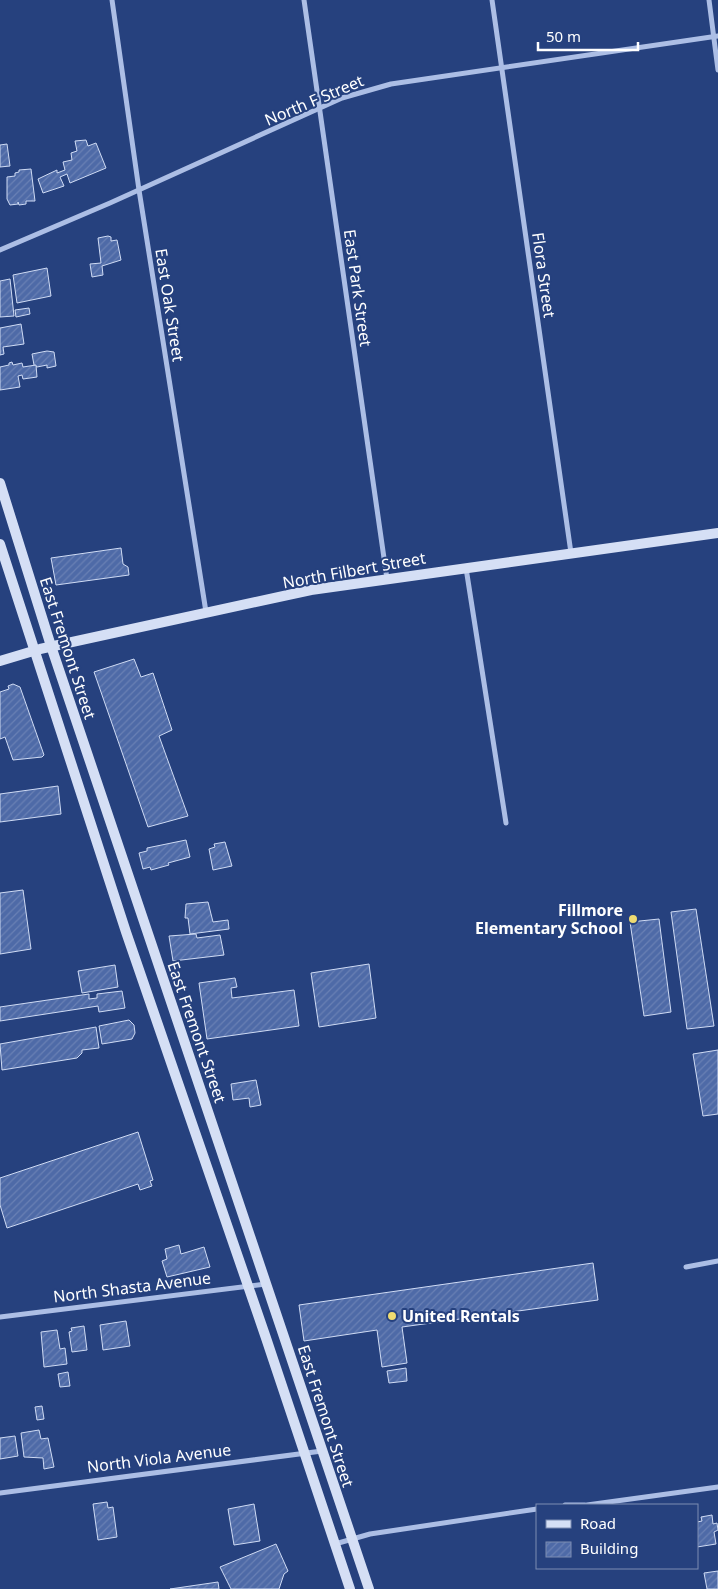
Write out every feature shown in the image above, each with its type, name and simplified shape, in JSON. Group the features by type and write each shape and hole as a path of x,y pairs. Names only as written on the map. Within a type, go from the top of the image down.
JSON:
{"main road":[{"name":"East Fremont Street","path":"0,483 51,646 369,1589"},
{"name":"North Filbert Street","path":"0,661 51,646 311,590 718,533"},
{"name":"East Fremont Street","path":"0,544 126,932 350,1589"}],"street":[{"name":"East Oak Street","path":"112,0 139,190 206,614"},
{"name":"East Park Street","path":"304,0 386,579"},
{"name":"Flora Street","path":"492,0 571,553"},
{"path":"709,0 716,36 718,70"},
{"name":"North F Street","path":"0,250 320,110 342,98 391,84 716,36"},
{"path":"466,568 506,823"},
{"path":"686,1267 718,1261"},
{"name":"North Shasta Avenue","path":"0,1316 266,1284"},
{"name":"North Viola Avenue","path":"0,1493 322,1450"},
{"path":"593,1504 718,1487"},
{"path":"334,1544 376,1532 536,1509"}],"building":[{"path":"86,140 88,146 96,143 106,168 70,183 67,174 60,177 64,186 43,193 38,179 57,170 57,173 65,170 63,162 72,160 71,153 77,151 75,141"},
{"path":"7,144 10,166 0,167 0,145"},
{"path":"31,169 35,201 26,201 26,204 19,205 18,202 18,204 10,205 7,199 7,177 15,176 15,173 19,172 19,170"},
{"path":"111,237 111,241 117,240 121,260 102,266 103,275 92,277 90,264 101,263 98,238"},
{"path":"47,268 51,296 17,303 13,275"},
{"path":"10,279 14,316 0,317 0,281"},
{"path":"29,308 30,314 16,317 15,310"},
{"path":"21,324 24,344 3,347 4,354 0,355 0,328"},
{"path":"47,351 54,352 56,366 47,368 47,365 37,367 34,365 32,354"},
{"path":"12,362 13,365 22,363 23,367 36,365 37,377 23,379 22,375 18,376 20,387 0,390 0,367 9,365"},
{"path":"121,548 123,564 128,567 129,575 56,585 51,558"},
{"path":"134,659 141,677 153,673 172,730 159,736 188,816 148,827 94,672"},
{"path":"13,684 20,687 44,755 42,757 13,760 5,737 0,739 0,692 9,689 8,686"},
{"path":"58,786 61,814 0,822 0,794"},
{"path":"186,840 190,857 151,870 150,867 143,869 139,853 147,851 147,848"},
{"path":"225,842 232,866 213,870 209,849 215,847 214,844"},
{"path":"23,890 31,949 0,954 0,893"},
{"path":"208,902 213,922 228,920 229,929 190,934 188,918 185,918 186,904"},
{"path":"696,909 714,1026 687,1029 671,912"},
{"path":"659,919 671,1012 644,1016 630,922"},
{"path":"196,934 197,938 220,935 224,955 173,961 169,936"},
{"path":"369,964 376,1018 319,1027 311,973"},
{"path":"115,965 118,987 82,993 78,971"},
{"path":"235,978 237,987 231,988 232,998 294,990 299,1026 207,1039 199,983"},
{"path":"122,991 125,1008 99,1012 98,1006 0,1021 0,1007 89,994 89,999 97,998 97,994"},
{"path":"129,1020 134,1025 135,1033 132,1039 102,1044 99,1026"},
{"path":"96,1027 99,1048 82,1050 82,1053 77,1058 2,1070 0,1044"},
{"path":"718,1050 718,1114 703,1116 693,1054"},
{"path":"256,1080 261,1105 250,1107 249,1098 233,1100 231,1084"},
{"path":"138,1132 153,1180 150,1181 152,1186 140,1190 138,1184 7,1228 0,1205 0,1178"},
{"path":"179,1245 181,1254 204,1247 210,1267 167,1277 162,1261 167,1259 165,1249"},
{"name":"United Rentals","path":"593,1263 598,1300 402,1327 407,1363 382,1367 377,1330 304,1341 299,1305"},
{"path":"126,1321 130,1346 103,1350 100,1325"},
{"path":"84,1326 87,1350 72,1352 69,1332 72,1331 71,1328"},
{"path":"57,1330 60,1349 65,1348 67,1364 44,1367 41,1332"},
{"path":"406,1368 407,1381 389,1383 387,1371"},
{"path":"68,1372 70,1386 60,1387 58,1374"},
{"path":"42,1406 44,1419 37,1420 35,1407"},
{"path":"39,1430 41,1439 48,1438 54,1467 44,1469 43,1458 24,1457 21,1433"},
{"path":"15,1436 18,1456 0,1459 0,1438"},
{"path":"107,1502 108,1508 113,1507 117,1537 98,1540 93,1504"},
{"path":"254,1504 260,1541 234,1545 228,1509"},
{"path":"712,1515 713,1524 717,1523 718,1530 714,1532 716,1544 698,1547 698,1522 702,1521 701,1517"},
{"path":"276,1544 288,1571 284,1574 279,1589 231,1589 220,1567"},
{"path":"718,1571 718,1589 707,1589 704,1573"},
{"path":"218,1582 219,1589 170,1589"}],"place":[{"name":"Fillmore Elementary School","path":"633,919"},
{"name":"United Rentals","path":"392,1316"}]}
